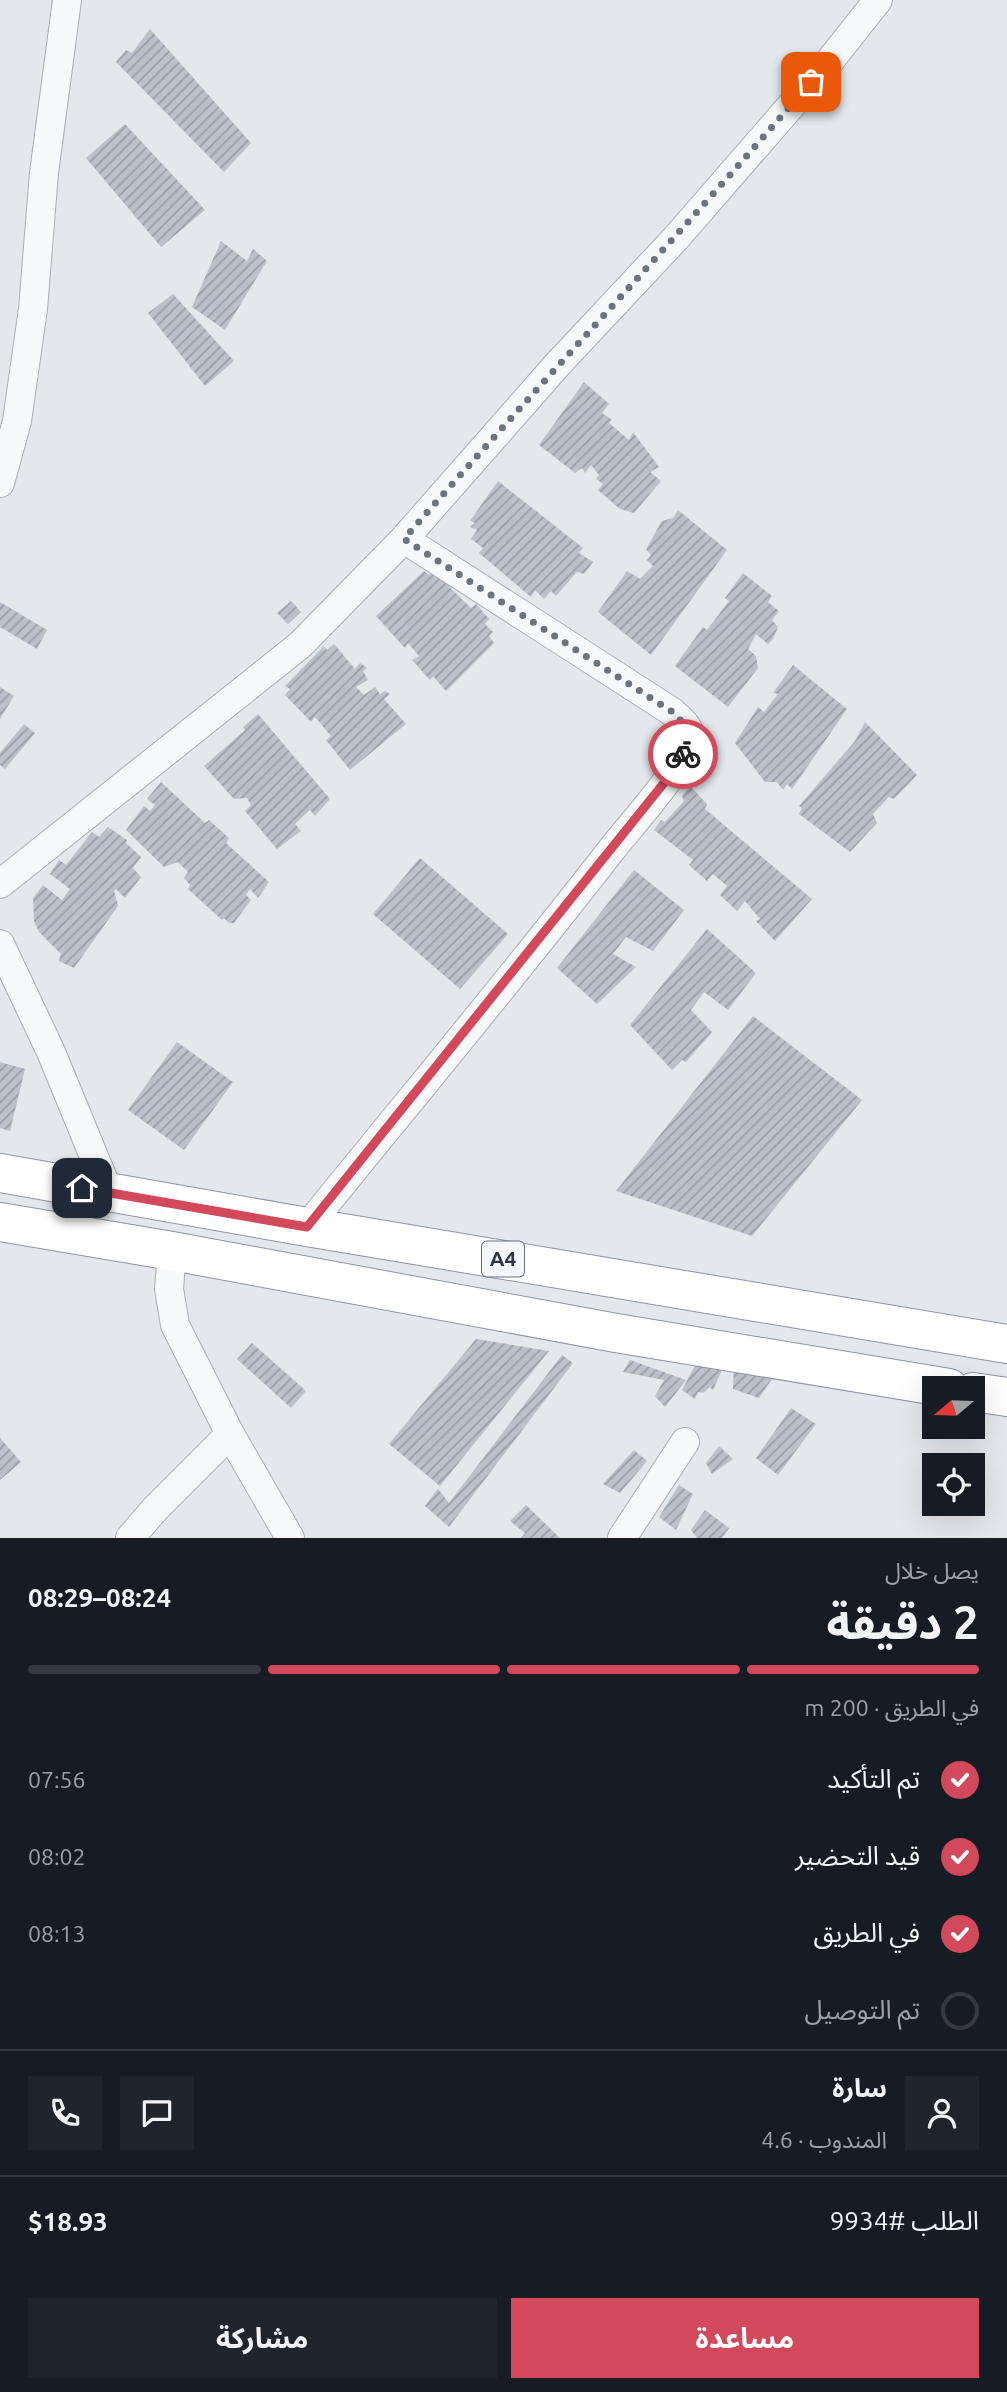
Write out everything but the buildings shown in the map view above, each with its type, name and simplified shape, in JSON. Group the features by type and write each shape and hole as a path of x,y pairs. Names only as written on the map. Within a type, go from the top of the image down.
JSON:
{"highway":[{"name":"A4","path":"0,1173 1007,1344"},
{"name":"A4","path":"0,1222 616,1333 922,1384"},
{"path":"985,1394 1007,1397"}],"street":[{"path":"0,483 17,421 32,321 44,173 67,0"},
{"path":"0,884 300,645 404,539 557,365 676,237 828,62 878,0"},
{"path":"307,1227 605,859 676,768 689,743 690,734 686,726 671,711 404,539"},
{"path":"0,944 51,1052 109,1193"},
{"path":"172,1251 169,1289 175,1325 230,1434 290,1538"},
{"path":"130,1538 230,1434"},
{"path":"622,1538 685,1442"}],"way so far":[{"path":"683,754 690,734 671,711 404,539 557,365 676,237 811,82"}],"route":[{"path":"82,1188 307,1227 597,869 676,768 683,754"}]}
